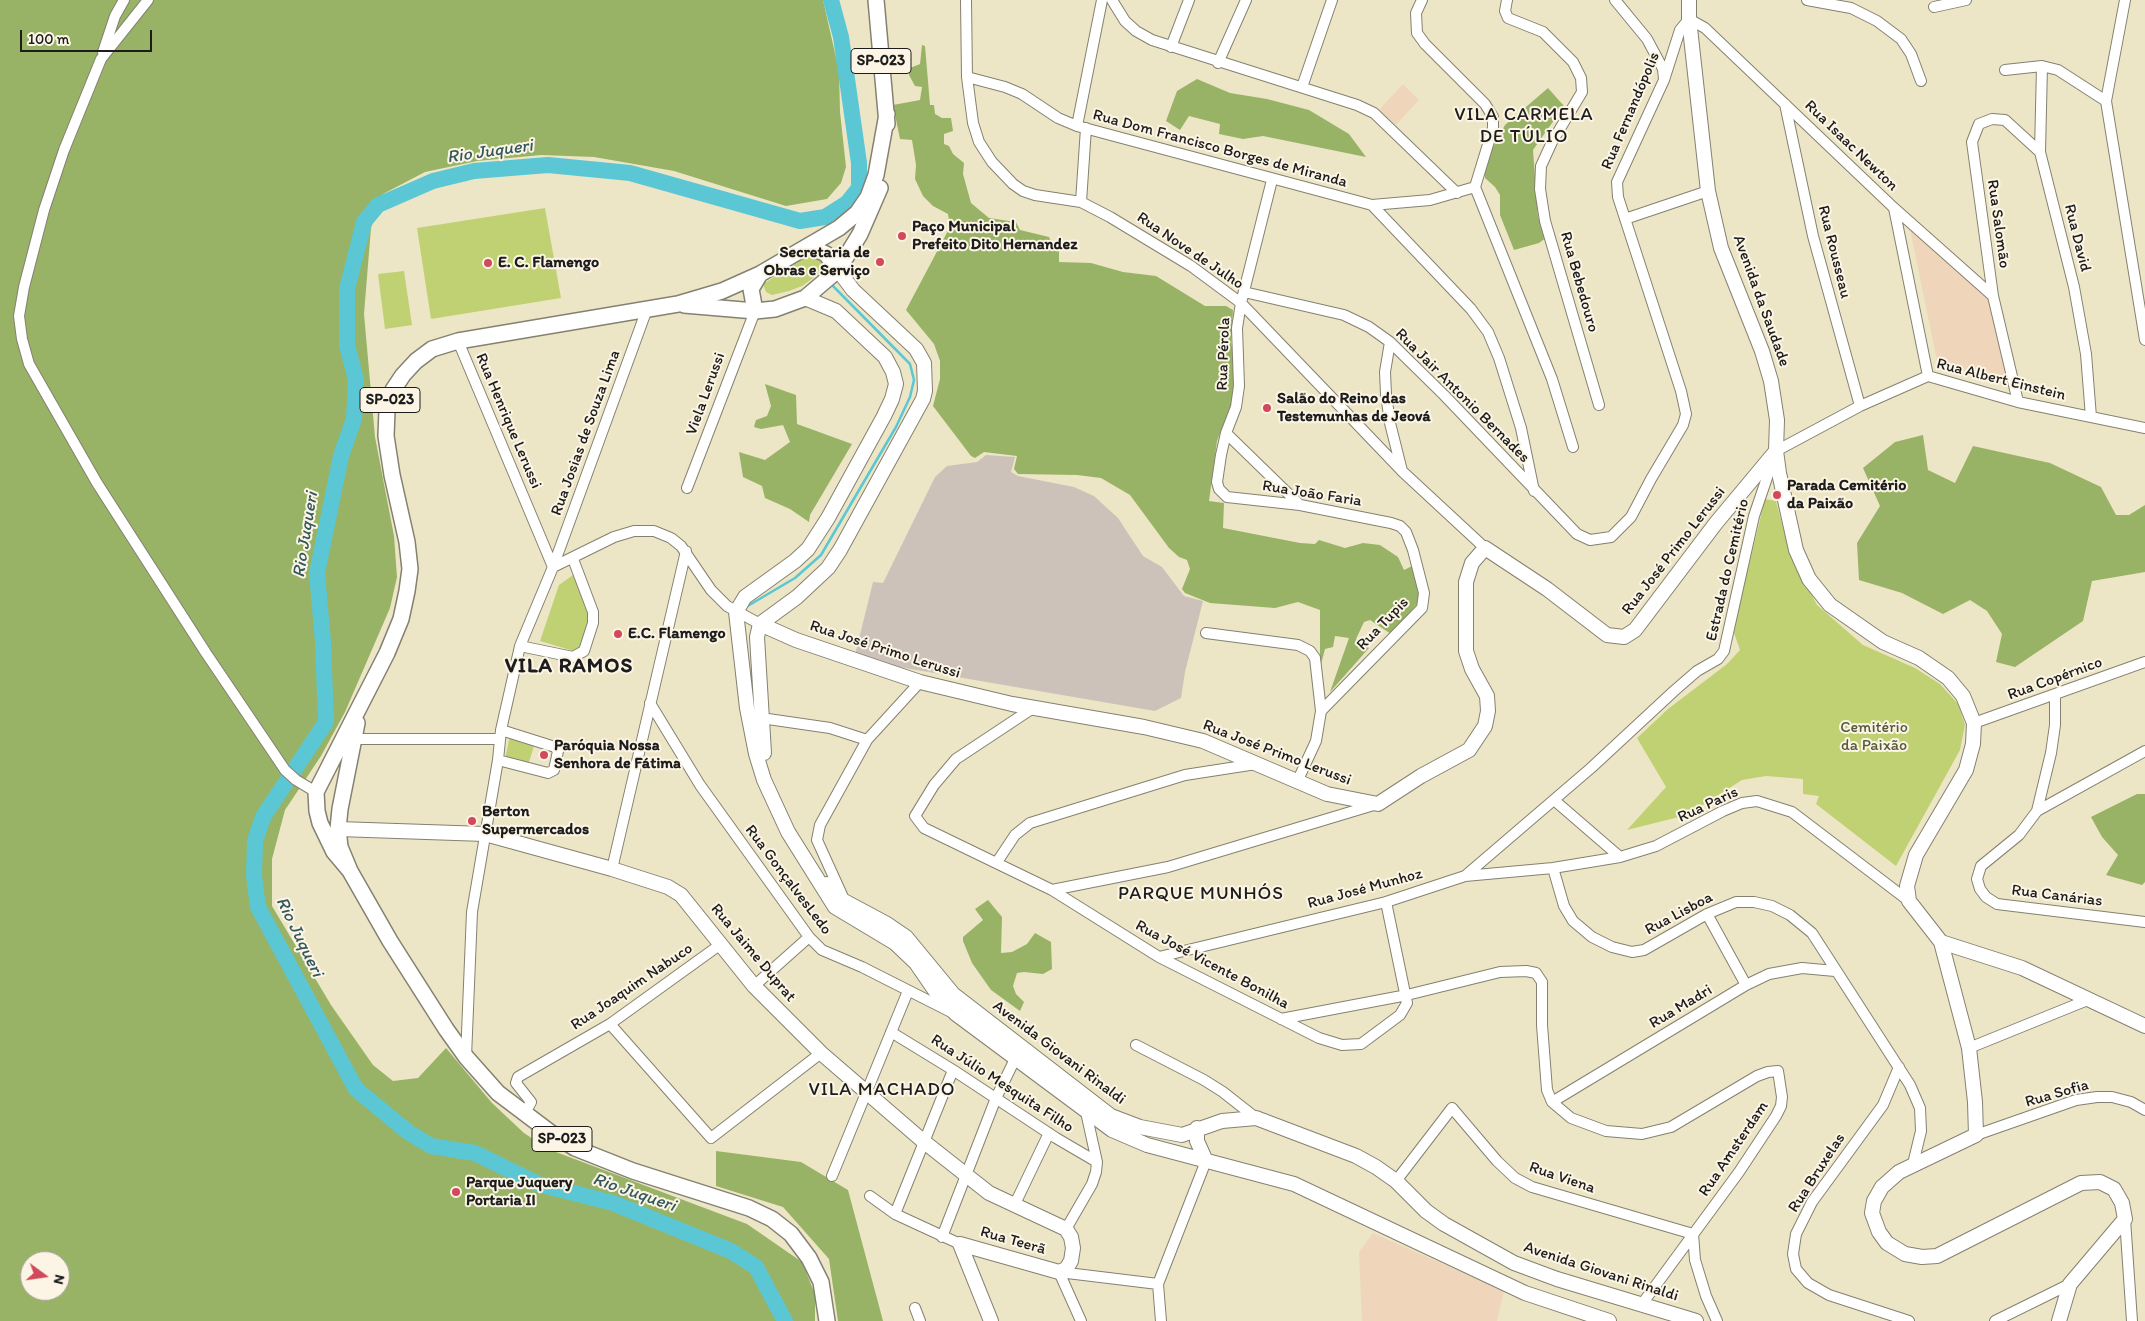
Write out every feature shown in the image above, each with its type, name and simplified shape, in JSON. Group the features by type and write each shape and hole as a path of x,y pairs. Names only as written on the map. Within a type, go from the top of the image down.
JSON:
{"main road":[{"name":"SP-023","path":"678,304 754,311 775,309 805,298 838,270 876,203 885,172 889,147 877,3"},
{"name":"SP-023","path":"350,871 334,852 320,823 316,806 317,788 349,739 361,705 387,653 401,618 410,569 408,542 392,475 386,436 387,410 394,390 416,361 432,349 458,341 678,304 722,291 760,274 839,228 857,213 868,197 876,175 887,114"},
{"path":"808,246 826,254 838,270"},
{"path":"754,311 751,289 760,274"},
{"name":"SP-023","path":"349,739 344,793 338,829 340,847 350,871 416,981 466,1057 498,1093 575,1148 633,1171 749,1208 772,1219 791,1234 822,1282 826,1321"},
{"path":"317,788 333,784 344,793"},
{"path":"320,823 338,829"}],"street":[{"path":"124,0 115,16 101,59 64,150 44,210 24,287 20,316 22,339 29,364 97,483 206,653 285,770 296,780 317,788"},
{"path":"101,59 148,0"},
{"name":"Rua Nove de Julho","path":"966,0 967,77 974,123 979,142 992,162 1013,184 1023,191 1081,202 1110,216 1191,266 1241,303 1403,472 1485,548"},
{"path":"1081,202 1081,127 1102,0"},
{"path":"1112,0 1126,21 1136,31 1171,47 1357,104 1374,114 1457,193"},
{"path":"1171,47 1189,0"},
{"path":"1218,62 1246,0"},
{"path":"1302,88 1332,0"},
{"path":"1422,0 1416,13 1417,32 1424,44 1485,104 1493,116 1493,128 1475,187 1552,379 1573,447"},
{"name":"Rua Bebedouro","path":"1507,0 1505,11 1508,18 1543,32 1573,62 1581,78 1582,92 1552,142 1541,166 1540,189 1545,221 1599,405"},
{"path":"1615,0 1647,39 1662,68 1664,80"},
{"name":"Avenida da Saudade","path":"1689,0 1689,19 1708,191 1723,254 1762,351 1771,381 1777,420 1776,451 1787,517 1796,550 1809,579 1830,604 1858,626 1883,642 1919,658 1948,678 1962,696 1974,723 1973,744 1966,770 1916,855 1907,886 1909,901"},
{"path":"1807,0 1851,8 1877,21 1901,40 1910,54 1921,81"},
{"path":"1934,7 1966,0"},
{"path":"2126,0 2106,101 2145,340"},
{"name":"Rua Fernandópolis","path":"1611,538 1632,517 1650,479 1683,425 1686,414 1681,391 1625,219 1617,182 1664,80 1680,30 1689,19"},
{"name":"Rua Isaac Newton","path":"1689,19 1705,28 1894,208 1993,296"},
{"path":"2005,70 2042,66 2065,74 2106,101"},
{"name":"Rua David","path":"2042,66 2040,152 2074,287 2086,354 2091,417"},
{"name":"Rua Dom Francisco Borges de Miranda","path":"967,77 1005,87 1022,94 1058,118 1081,127 1272,180 1372,205 1430,200 1475,187"},
{"name":"Rua Rousseau","path":"1785,104 1813,236 1860,406"},
{"name":"Rua Salomão","path":"2018,402 1993,296 1972,142 1979,124 1992,119 2006,120 2040,152"},
{"name":"Rua Pérola","path":"1227,497 1221,493 1218,482 1226,433 1236,407 1239,386 1237,328 1241,303 1272,180"},
{"path":"1625,219 1708,191"},
{"path":"1372,205 1471,309 1488,332 1499,358 1522,428 1534,492"},
{"path":"1894,208 1928,376"},
{"path":"760,624 797,597 828,568 840,550 923,400 925,391 924,363 916,349 853,290 838,270"},
{"name":"Rua Jair Antonio Bernades","path":"1244,292 1350,317 1390,342 1444,395 1534,492 1577,534 1590,540 1611,538"},
{"path":"736,612 745,597 795,561 808,548 828,518 892,399 896,384 893,372 885,357 836,311 805,298"},
{"name":"Rua Josias de Souza Lima","path":"466,1057 471,925 498,760 500,734 520,646 553,567 647,309"},
{"name":"Viela Lerussi","path":"687,488 754,311"},
{"name":"Rua Henrique Lerussi","path":"458,341 553,567"},
{"path":"1390,342 1385,372 1386,394 1390,423 1403,472"},
{"name":"Rua Albert Einstein","path":"1776,451 1860,406 1928,376 2018,402 2145,428"},
{"path":"1226,433 1300,505"},
{"name":"Rua José Primo Lerussi","path":"1485,548 1546,589 1607,635 1624,637 1640,624 1716,523 1776,451"},
{"name":"Estrada do Cemitério","path":"1554,800 1674,691 1697,671 1718,660 1724,651 1754,516 1776,451"},
{"name":"Rua João Faria","path":"1227,497 1300,505 1391,522"},
{"name":"Rua Tupis","path":"1321,710 1422,608 1425,601 1410,541 1400,526 1391,522"},
{"name":"Rua José Primo Lerussi","path":"553,567 573,559 614,537 634,531 654,531 671,538 686,552 711,590 736,612 805,643 920,682 1032,708 1144,727 1203,741 1328,794 1378,804"},
{"path":"1052,890 1168,867 1378,804 1420,776 1469,750 1485,726 1488,711 1487,696 1472,669 1466,651 1466,582 1472,563 1485,548"},
{"path":"612,870 686,552"},
{"path":"520,646 573,657 578,656 584,651 593,622 593,612 573,559"},
{"name":"Avenida Giovani Rinaldi","path":"736,612 748,708 756,754 771,798 803,857 842,906 895,943 916,963 936,992 961,1011 1111,1116 1163,1133 1182,1135 1197,1128 1222,1121 1256,1118 1356,1156 1396,1181 1426,1211 1438,1220 1469,1240 1514,1263 1557,1279 1696,1321"},
{"name":"Avenida Giovani Rinaldi","path":"760,624 757,638 764,757 775,790 814,863 836,894 842,906"},
{"path":"1206,633 1305,646 1315,658 1321,710 1311,756 1297,782"},
{"name":"Rua Copérnico","path":"1974,723 2145,662"},
{"path":"842,906 817,840 818,833 867,740 920,682"},
{"name":"Rua Canárias","path":"2054,696 2055,725 2051,753 2037,811 2019,835 1980,866 1977,879 1980,888 1986,897 1997,904 2145,922"},
{"name":"Rua GonçalvesLedo","path":"650,703 700,785 809,937 822,950 862,967 908,991 961,1011"},
{"name":"Rua José Vicente Bonilha","path":"1032,708 956,759 934,785 914,816 924,828 1052,890 1159,957 1330,1042 1361,1044 1400,1015 1407,1003 1407,995"},
{"path":"761,718 830,728 867,740"},
{"path":"349,739 500,734 555,747 558,751 554,770 548,773 498,760"},
{"path":"2037,811 2145,751"},
{"path":"997,862 1015,835 1030,823 1185,775 1259,764"},
{"path":"1554,800 1620,856"},
{"name":"Rua José Munhoz","path":"1159,957 1386,902 1465,876 1554,800"},
{"name":"Rua Paris","path":"1465,876 1553,868 1620,856 1656,846 1723,811 1742,803 1757,801 1792,812 1909,901"},
{"name":"Rua Jaime Duprat","path":"338,829 485,834 668,887 681,895 754,986 821,1054 923,1141 989,1194 1066,1229"},
{"name":"Rua Lisboa","path":"1553,868 1564,906 1573,922 1592,937 1612,947 1632,952 1644,950 1707,914 1736,902 1754,902 1772,906 1790,915 1812,933 1899,1067 1920,1108 1921,1131 1913,1164"},
{"path":"1909,901 1941,942 1969,1048 1975,1102 1976,1135 1913,1164 1882,1188 1874,1200 1872,1213 1879,1232 1887,1243 1905,1254 1922,1257 1937,1256 2081,1183 2100,1182 2114,1189 2122,1203 2125,1219 2132,1321"},
{"path":"1386,902 1407,995"},
{"path":"1707,914 1746,985"},
{"path":"754,986 809,937"},
{"path":"1941,942 2022,968 2145,1026"},
{"name":"Rua Joaquim Nabuco","path":"525,1113 531,1102 516,1083 518,1077 610,1024 721,944"},
{"name":"Rua Madri","path":"1552,1102 1746,985 1770,974 1786,970 1802,968 1835,970"},
{"path":"1281,1019 1407,995 1500,972 1526,971 1536,973 1542,982 1544,1070 1547,1090 1552,1102"},
{"path":"832,1176 908,991"},
{"path":"1969,1048 2090,999"},
{"name":"Avenida Giovani Rinaldi","path":"961,1011 1016,1057 1112,1130 1147,1144 1294,1184 1525,1293 1609,1321"},
{"path":"610,1024 711,1138 821,1054"},
{"name":"Rua Júlio Mesquita Filho","path":"891,1032 1097,1162"},
{"path":"1136,1045 1204,1080 1223,1092 1256,1118"},
{"path":"942,1237 996,1098 1016,1057"},
{"name":"Rua Bruxelas","path":"1899,1067 1883,1105 1812,1202 1796,1234 1793,1254 1796,1269 1808,1283 1829,1295 1909,1321"},
{"path":"895,1214 953,1070"},
{"name":"Rua Amsterdam","path":"1552,1102 1571,1118 1591,1127 1606,1131 1642,1134 1671,1127 1757,1076 1778,1071 1782,1097 1781,1106 1738,1172 1642,1304"},
{"name":"Rua Sofia","path":"1976,1135 2076,1100 2112,1097 2131,1102 2145,1110"},
{"name":"Rua Viena","path":"1396,1181 1452,1108 1496,1161 1515,1178 1532,1187 1693,1234"},
{"path":"1081,1321 1059,1272 1066,1269 1071,1261 1072,1242 1066,1229 1092,1184 1097,1162 1086,1112"},
{"path":"1161,1321 1158,1284 1206,1161 1197,1141 1197,1128"},
{"path":"1014,1206 1049,1133"},
{"name":"Rua Teerã","path":"870,1196 895,1214 960,1244 1059,1272 1158,1284"},
{"path":"2058,1321 2070,1284 2125,1219"},
{"path":"1693,1234 1695,1260 1706,1296 1717,1321"},
{"path":"960,1244 991,1321"},
{"path":"1994,1321 2070,1284"},
{"path":"915,1308 920,1321"}],"shaded area":[{"path":"1403,84 1419,100 1396,125 1379,110"},
{"path":"1910,229 1990,297 2008,376 2007,382 2001,384 1948,365 1942,367 1937,361"},
{"path":"986,455 1015,457 1011,472 1018,476 1074,487 1094,496 1118,518 1143,556 1162,567 1184,596 1203,601 1185,672 1181,698 1155,711 899,667 855,655 873,582 883,583 935,477 947,466 977,462"},
{"path":"1373,1233 1504,1291 1497,1321 1362,1321 1359,1252"}],"green space":[{"path":"0,0 823,0 839,71 840,112 846,167 841,183 827,199 786,206 674,171 594,157 541,155 477,161 425,172 383,194 371,228 364,314 375,437 394,536 397,577 390,608 345,712 321,756 285,810 272,859 272,906 331,1005 373,1065 393,1081 418,1078 446,1048 492,1103 524,1133 548,1149 747,1224 802,1262 815,1294 815,1321 0,1321"},
{"path":"922,45 925,46 930,105 934,105 935,114 942,118 951,118 953,131 944,134 944,144 949,146 953,154 964,163 963,174 971,203 989,218 1016,222 1020,230 1049,237 1052,243 1059,246 1059,262 1091,263 1123,272 1156,276 1205,306 1226,306 1233,310 1231,343 1237,369 1231,405 1217,441 1209,501 1224,503 1223,528 1300,543 1315,544 1319,540 1345,548 1363,543 1380,545 1398,557 1404,570 1412,566 1419,596 1417,604 1391,634 1370,620 1364,622 1356,639 1369,648 1330,692 1349,638 1335,636 1333,647 1325,649 1320,668 1320,610 1298,602 1275,608 1210,603 1185,593 1182,589 1190,569 1187,560 1179,557 1169,548 1130,495 1101,478 1077,475 1018,474 1014,469 1017,456 984,452 975,458 971,456 933,406 940,379 940,361 934,344 906,310 950,227 948,214 933,206 923,196 915,179 916,165 912,140 900,139 893,105 920,100 922,87 915,86 909,75 910,68 920,64"},
{"path":"1197,79 1230,93 1267,99 1309,110 1349,134 1366,157 1263,136 1243,139 1219,134 1220,124 1189,116 1180,130 1166,121 1177,91"},
{"path":"1548,88 1564,106 1533,150 1538,217 1547,237 1539,243 1514,250 1500,215 1500,195 1495,187 1485,178 1485,162 1505,125"},
{"name":"E. C. Flamengo","path":"545,208 561,298 431,319 417,228"},
{"path":"814,252 825,262 823,270 819,274 802,286 789,291 772,295 766,292 763,284"},
{"path":"404,271 412,325 385,329 378,274"},
{"path":"765,384 796,395 797,424 852,444 810,515 809,522 790,509 765,498 762,486 743,477 739,452 765,460 790,442 783,425 761,429 754,427 756,420 767,416 771,406"},
{"path":"1923,435 1928,470 1955,483 1973,446 2050,463 2101,487 2116,515 2129,515 2145,505 2145,572 2092,581 2083,621 2015,667 1996,662 2002,634 1987,611 1970,600 1943,614 1902,593 1859,580 1857,543 1880,506 1863,468 1895,442"},
{"name":"Cemitério da Paixão","path":"1765,499 1776,501 1789,551 1817,605 1863,645 1915,668 1940,684 1958,704 1965,725 1960,750 1896,866 1816,804 1819,796 1803,794 1803,779 1766,776 1742,780 1687,815 1627,830 1666,787 1637,738 1668,709 1727,664 1740,650 1733,630"},
{"path":"573,575 591,622 577,652 540,641 559,585"},
{"path":"510,735 535,743 528,765 505,759"},
{"path":"2137,794 2145,794 2145,882 2142,885 2106,875 2118,855 2102,837 2091,817"},
{"path":"988,900 1002,917 1001,953 1012,952 1027,944 1035,933 1051,942 1052,969 1043,974 1017,973 1013,986 1016,994 1024,1002 1020,1011 991,990 972,963 963,941 963,937 983,920 975,909"},
{"path":"716,1151 801,1162 848,1190 883,1321 838,1321 829,1259 783,1207 716,1186"}],"waterway":[{"name":"Rio Juqueri","path":"785,1321 756,1267 731,1251 613,1203 538,1184 475,1153 431,1146 408,1132 356,1089 258,907 254,876 255,841 263,817 326,722 323,642 317,573 341,456 354,419 356,380 347,345 347,289 364,222 378,205 433,181 474,171 548,165 630,173 800,221 825,217 847,203 859,188 859,163 841,37 831,0"},
{"path":"746,607 795,578 821,555 896,427 910,397 914,380 910,364 833,286"}],"place":[{"name":"Paço Municipal Prefeito Dito Hernandez","path":"902,236"},
{"name":"Secretaria de Obras e Serviço","path":"880,262"},
{"name":"E. C. Flamengo","path":"488,263"},
{"name":"Salão do Reino das Testemunhas de Jeová","path":"1267,408"},
{"name":"Parada Cemitério da Paixão","path":"1777,495"},
{"name":"E.C. Flamengo","path":"618,634"},
{"name":"Paróquia Nossa Senhora de Fátima","path":"544,755"},
{"name":"Berton Supermercados","path":"472,821"},
{"name":"Parque Juquery Portaria II","path":"456,1192"}],"district":[{"name":"VILA CARMELA DE TÚLIO","path":"1524,126"},
{"name":"VILA RAMOS","path":"569,667"},
{"name":"PARQUE MUNHÓS","path":"1201,894"},
{"name":"VILA MACHADO","path":"882,1090"}]}
